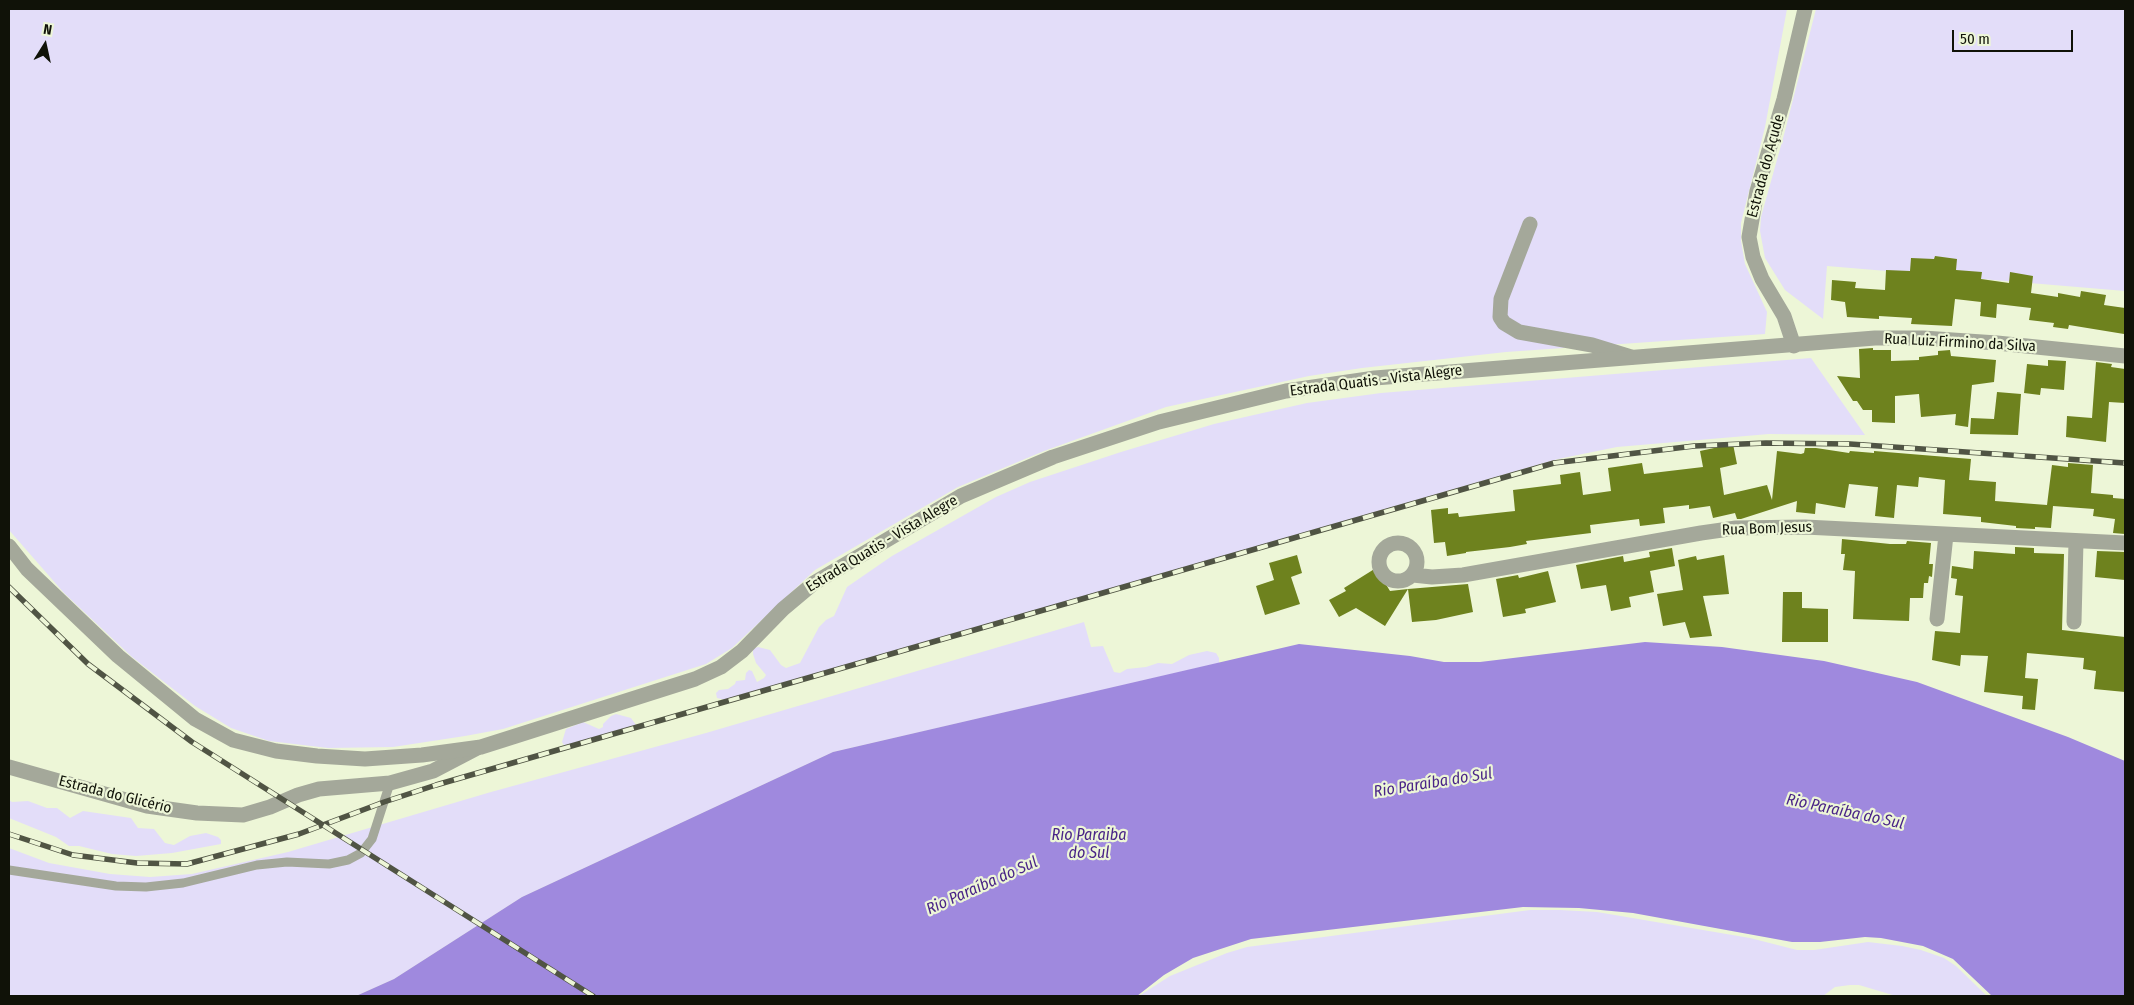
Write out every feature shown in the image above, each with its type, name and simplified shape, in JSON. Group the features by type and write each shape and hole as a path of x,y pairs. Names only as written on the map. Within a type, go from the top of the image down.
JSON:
{"street":[{"name":"Estrada do Açude","path":"1794,346 1784,316 1762,278 1749,237 1757,191 1784,99 1805,9"},
{"path":"1530,224 1501,299 1500,317 1504,323 1519,332 1592,344 1631,356"},
{"name":"Rua Luiz Firmino da Silva","path":"1794,346 1856,339 1923,338 1997,343 2125,356"},
{"name":"Estrada Quatis - Vista Alegre","path":"9,546 27,570 118,656 195,718 233,740 276,751 366,759 422,755 481,747 661,692 695,679 720,667 742,651 783,609 814,583 961,496 1053,457 1159,422 1286,391 1375,378 1631,356 1794,346"},
{"name":"Rua Bom Jesus","path":"1413,575 1432,577 1463,575 1736,528 1805,527 1946,536 2125,543"},
{"path":"1938,619 1946,536"},
{"path":"2074,622 2076,541"},
{"name":"Estrada do Glicério","path":"9,767 147,806 197,813 242,815 319,789 390,783 433,771 481,747"}],"lane":[{"path":"9,879 13,871 116,886 146,887 183,883 257,865 287,862 329,864 348,860 361,853 372,839 390,783"}],"shaded area":[{"path":"9,9 1787,9 1765,127 1741,223 1741,241 1745,264 1767,312 1765,334 1506,352 1362,368 1309,376 1166,407 1044,451 958,487 815,570 732,648 706,664 503,729 465,736 393,747 328,748 269,741 231,728 195,706 132,657 64,593 9,530"},
{"path":"1816,9 2125,9 2125,291 1827,266 1823,319 1785,290 1765,258 1760,231 1761,217"},
{"path":"1811,358 1865,435 1769,434 1617,447 1558,459 725,700 717,698 716,693 719,690 728,689 736,681 745,680 746,673 749,670 752,671 757,682 764,678 766,675 756,663 753,649 758,647 770,650 781,665 786,668 800,663 819,627 826,620 834,616 847,587 892,556 996,497 1030,482 1121,452 1214,424 1307,403 1381,393"},
{"path":"1084,622 1091,647 1103,646 1114,672 1120,673 1127,669 1146,667 1158,663 1172,664 1189,655 1207,651 1216,653 1219,663 833,752 522,897 394,979 356,996 9,996 9,848 49,863 110,874 150,877 192,874 288,852 491,792 706,733"},
{"path":"616,714 631,718 636,725 571,744 564,745 562,742 566,729 583,722 599,729 603,727 603,724 611,716"},
{"path":"9,800 12,802 28,801 47,808 57,808 70,818 83,811 131,818 138,828 154,829 165,843 174,845 190,836 206,833 218,837 221,840 221,844 172,853 136,856 112,854 79,846 69,846 56,837 9,818"},
{"path":"1530,910 1597,912 1750,938 1797,950 1814,950 1868,942 1902,946 1944,958 1956,966 1987,996 1896,996 1859,985 1850,985 1835,987 1823,996 1139,996 1170,976 1247,947"}],"water":[{"name":"Rio Paraiba do Sul","path":"1645,642 1722,647 1824,661 1917,682 2068,737 2125,761 2125,996 1992,996 1953,959 1923,946 1881,938 1865,937 1820,942 1792,942 1633,913 1579,908 1523,907 1251,939 1193,958 1164,975 1137,996 356,996 394,979 522,897 833,752 1299,644 1410,656 1444,662 1480,662"}],"building":[{"path":"1935,256 1957,259 1956,270 1982,272 1981,279 2009,283 2010,272 2033,276 2031,293 2058,297 2058,293 2080,297 2081,291 2106,295 2104,305 2125,308 2124,334 2069,325 2068,329 2053,327 2054,323 2029,320 2031,308 1997,304 1996,318 1980,316 1981,302 1955,299 1952,326 1911,324 1912,318 1879,316 1879,319 1847,317 1845,302 1831,300 1832,280 1856,282 1855,288 1885,290 1886,270 1910,271 1911,258 1934,259"},
{"path":"1873,348 1873,350 1891,350 1891,361 1919,360 1919,357 1938,355 1938,351 1950,350 1951,356 1996,360 1994,382 1972,385 1968,427 1955,425 1956,414 1921,417 1919,394 1895,396 1895,423 1872,422 1872,410 1863,410 1857,401 1853,401 1837,376 1860,378 1859,349"},
{"path":"2048,360 2066,361 2064,390 2041,388 2040,395 2024,393 2027,364 2048,366"},
{"path":"2096,362 2112,364 2111,367 2125,369 2125,403 2109,402 2106,442 2066,437 2067,416 2092,418"},
{"path":"1997,392 2021,394 2018,435 1970,434 1971,418 1994,419"},
{"path":"1733,444 1737,464 1720,468 1724,495 1767,485 1772,500 1777,451 1801,454 1804,453 1805,448 1816,448 1849,453 1850,451 1874,453 1874,451 1971,459 1969,480 1996,482 1995,501 2047,505 2052,465 2068,467 2068,463 2093,465 2091,493 2113,495 2113,498 2125,499 2125,534 2113,533 2115,519 2093,516 2094,509 2053,506 2051,528 2035,527 2035,529 1981,522 1981,517 1943,514 1945,480 1919,477 1918,487 1897,485 1894,518 1875,516 1878,487 1849,484 1845,508 1816,503 1815,514 1796,512 1797,501 1741,519 1737,519 1735,513 1713,518 1710,506 1689,509 1689,505 1663,508 1665,523 1640,526 1639,519 1590,525 1591,533 1526,541 1527,544 1510,547 1447,556 1445,542 1434,543 1431,510 1448,508 1448,514 1458,513 1459,517 1515,511 1513,490 1561,484 1560,475 1580,472 1583,495 1611,491 1608,468 1642,463 1644,474 1703,467 1700,451"},
{"path":"1842,539 1890,544 1906,544 1907,541 1931,543 1929,564 1933,564 1932,577 1929,576 1928,583 1924,583 1923,598 1910,598 1909,621 1853,619 1855,571 1843,570 1845,554 1841,554"},
{"path":"2015,547 2034,548 2034,553 2064,554 2062,630 2125,637 2125,692 2094,689 2096,671 2083,669 2084,658 2027,653 2025,678 2038,679 2035,710 2022,709 2023,696 1984,692 1988,656 1961,655 1960,666 1932,660 1935,631 1960,633 1963,596 1955,595 1957,579 1951,578 1952,566 1973,569 1974,551 2015,554"},
{"path":"1672,548 1675,566 1650,571 1654,592 1629,597 1631,607 1611,611 1606,585 1581,589 1576,565 1623,556 1624,562 1650,557 1649,552"},
{"path":"2097,551 2125,552 2125,580 2095,577"},
{"path":"1297,555 1302,573 1291,577 1300,604 1265,615 1256,586 1274,580 1269,563"},
{"path":"1724,555 1729,594 1703,596 1712,636 1690,638 1685,622 1663,626 1657,594 1683,590 1678,560 1696,556 1697,560"},
{"path":"1376,568 1390,591 1408,589 1385,626 1356,608 1339,617 1329,600 1346,591 1344,588"},
{"path":"1548,571 1556,602 1525,609 1526,613 1503,617 1496,579 1518,575 1519,578"},
{"path":"1468,584 1473,612 1436,620 1412,622 1408,589"},
{"path":"1783,592 1802,592 1802,608 1828,609 1828,642 1782,642"}],"railway":[{"path":"9,834 73,855 137,863 187,864 299,834 384,802 436,785 1554,463 1694,446 1766,443 1850,444 2125,463"},
{"path":"9,587 88,664 192,742 593,996"}],"water label":[{"name":"Rio Paraíba do Sul","path":"1433,783"},
{"name":"Rio Paraíba do Sul","path":"1845,812"},
{"name":"Rio Paraíba do Sul","path":"982,886"}]}
